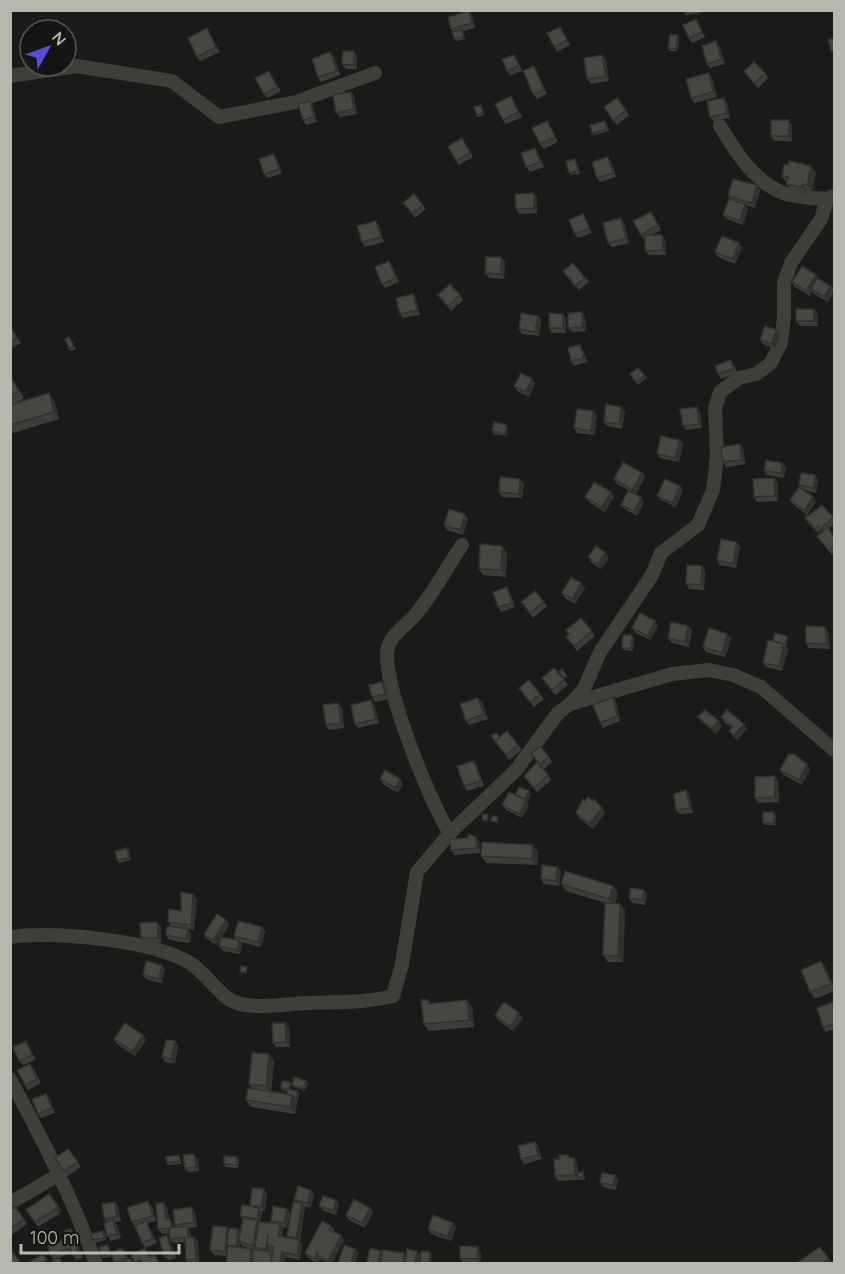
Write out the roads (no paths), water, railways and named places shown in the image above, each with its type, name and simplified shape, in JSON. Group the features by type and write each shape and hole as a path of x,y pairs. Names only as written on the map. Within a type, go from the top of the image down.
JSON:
{"street":[{"path":"10,76 77,66 172,81 219,117 296,102 375,73"},
{"path":"10,937 45,935 119,942 176,956 200,970 232,1001 249,1005 267,1007 372,1001 393,996 402,964 417,872 450,833 516,770 558,714 584,689 600,652 652,574 661,553 698,525 713,490 717,456 715,408 720,392 739,378 756,374 770,364 781,343 784,283 791,263 821,219 831,198 789,195 772,187 736,153 720,126"},
{"path":"450,833 439,817 405,734 386,662 388,645 417,613 462,545"},
{"path":"570,704 672,674 709,670 733,675 761,687 834,750"},
{"path":"10,1079 60,1174 96,1263"},
{"path":"10,1203 60,1174"}]}
